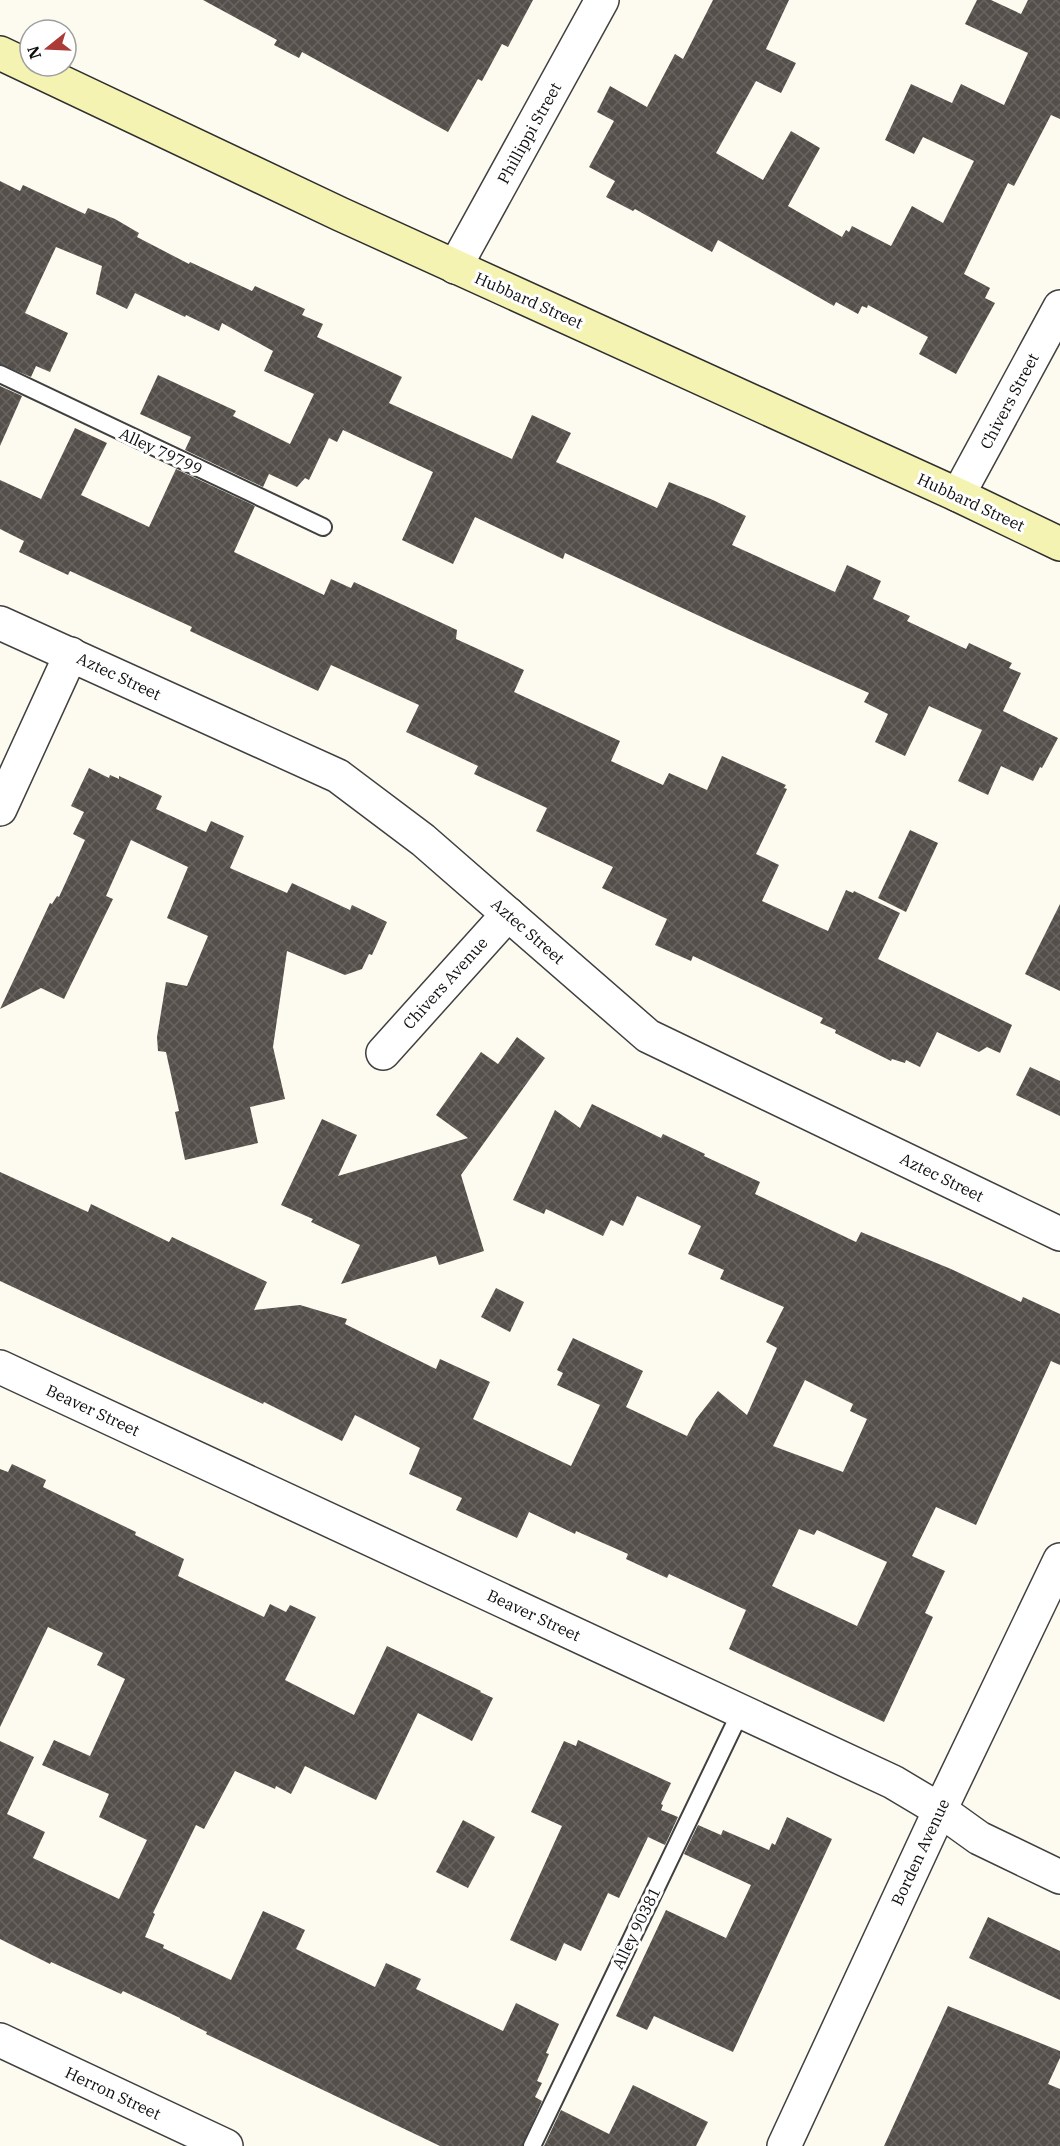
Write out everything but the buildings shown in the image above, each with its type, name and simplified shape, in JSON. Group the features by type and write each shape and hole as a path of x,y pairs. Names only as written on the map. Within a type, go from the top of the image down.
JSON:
{"main road":[{"name":"Hubbard Street","path":"0,53 455,267 958,495 1060,544"}],"street":[{"name":"Phillippi Street","path":"455,267 602,0"},
{"name":"Chivers Street","path":"958,495 1060,307"},
{"name":"Aztec Street","path":"0,623 338,776 423,840 648,1036 1060,1234"},
{"path":"0,809 71,654"},
{"name":"Chivers Avenue","path":"383,1053 508,914"},
{"name":"Beaver Street","path":"0,1367 893,1782 940,1810 979,1839 1060,1877"},
{"name":"Borden Avenue","path":"784,2146 940,1810 1060,1560"},
{"name":"Herron Street","path":"0,2040 226,2146"}],"lane":[{"name":"Alley 79799","path":"0,374 323,528"},
{"name":"Alley 90381","path":"532,2146 741,1711"}]}
